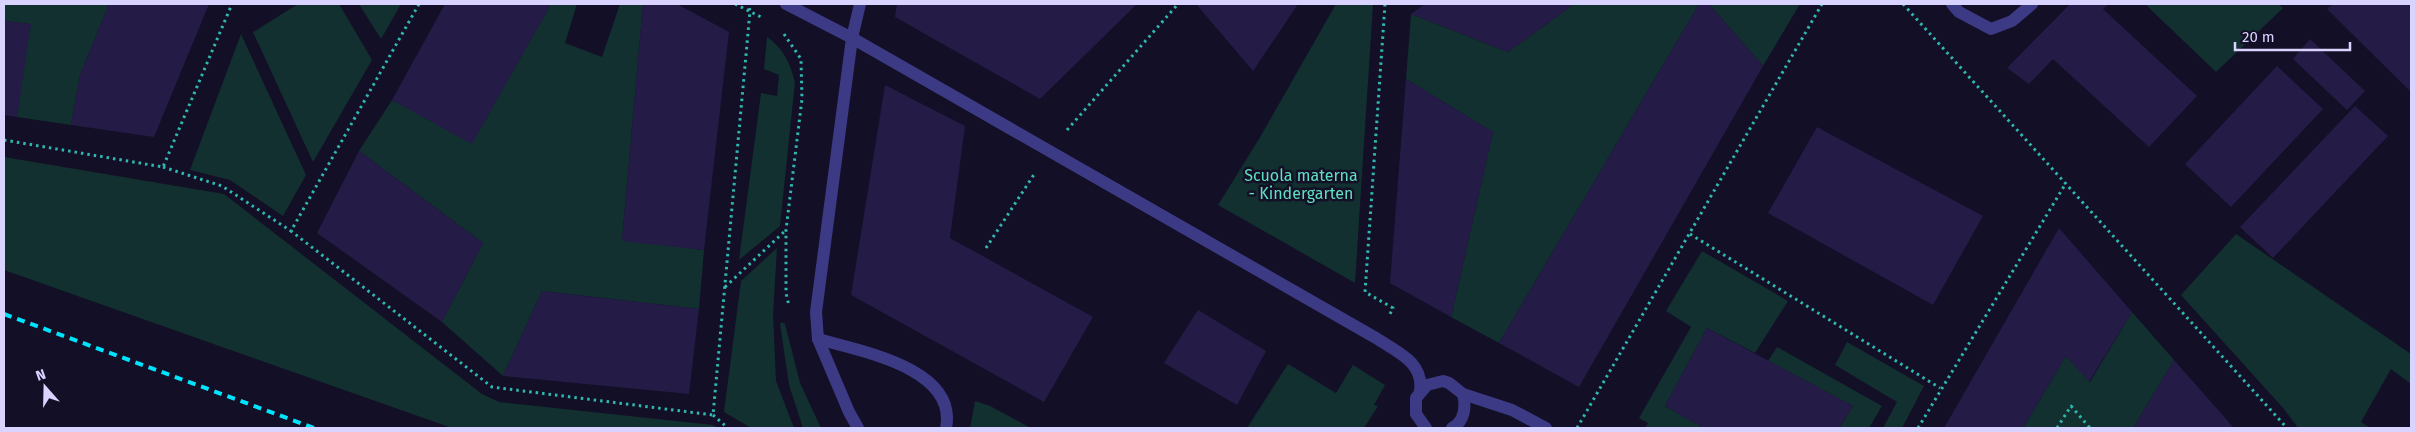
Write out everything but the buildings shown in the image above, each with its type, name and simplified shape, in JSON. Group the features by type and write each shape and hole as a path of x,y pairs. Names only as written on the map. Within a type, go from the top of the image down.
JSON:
{"street":[{"path":"786,4 852,38 1376,338 1415,364 1421,378 1420,391 1414,406 1421,427"},
{"path":"858,428 849,412 818,339 816,312 852,38 860,4"},
{"path":"1952,4 1959,12 1991,29 2012,21 2032,4"},
{"path":"818,339 908,367 936,387 948,414 946,428"},
{"path":"1420,391 1434,382 1449,383 1463,394 1485,399 1512,410 1546,428"},
{"path":"1452,428 1462,419 1464,413 1463,394"}],"path":[{"path":"163,167 232,4"},
{"path":"291,231 419,4"},
{"path":"735,4 771,22"},
{"path":"713,415 750,11 748,4"},
{"path":"986,248 1049,151 1178,4"},
{"path":"1376,338 1393,308 1365,292 1385,4"},
{"path":"1577,428 1822,4"},
{"path":"1903,4 2287,428"},
{"path":"782,32 801,59 802,100 786,230 786,293 790,311"},
{"path":"4,140 163,167 222,186 291,231 492,387 713,415 728,428"},
{"path":"1918,428 1940,388 2066,183"},
{"path":"725,287 786,230"},
{"path":"1690,234 1940,388"},
{"path":"2057,428 2071,406 2090,428"}],"green space":[{"path":"4,4 109,4 80,75 71,125 17,117 30,24 4,21"},
{"path":"298,4 339,4 372,60 313,162 253,32"},
{"path":"359,4 401,4 381,39"},
{"path":"551,4 577,4 565,43 602,57 620,4 643,4 622,240 704,250 699,309 542,291 503,376 442,322 483,243 359,151 392,100 472,143"},
{"name":"Scuola materna - Kindergarten","path":"1336,4 1373,4 1355,283 1218,205 1259,139"},
{"path":"1574,4 1699,4 1499,343 1451,317 1493,132 1406,79 1411,14 1508,52"},
{"path":"1709,4 1800,4 1763,66"},
{"path":"2145,4 2278,4 2283,8 2216,72"},
{"path":"241,34 306,175 283,216 230,180 190,170"},
{"path":"767,37 778,46 786,57 795,82 780,226 739,260 761,93 777,96 779,75 764,69"},
{"path":"4,157 224,194 482,394 499,402 713,425 718,428 452,428 4,270"},
{"path":"2236,234 2411,354 2411,384 2391,369 2361,422 2370,428 2298,428 2284,409 2181,295"},
{"path":"777,248 773,314 776,381 794,428 751,428 724,412 741,281"},
{"path":"1702,251 1788,301 1755,353 1707,328 1665,406 1704,428 1645,428 1648,423 1639,418 1691,327 1666,311"},
{"path":"2132,312 2174,360 2133,428 2023,428 2066,356 2090,382"},
{"path":"782,322 785,324 800,383 821,428 803,428 789,385 780,324"},
{"path":"1847,342 1924,386 1902,428 1883,428 1897,402 1835,365"},
{"path":"1777,347 1882,406 1869,428 1839,428 1853,406 1768,361"},
{"path":"1288,364 1336,393 1353,365 1385,385 1374,405 1378,406 1364,428 1247,428"},
{"path":"975,401 990,406 1031,428 970,428"}],"railway":[{"path":"4,314 314,428"}]}
